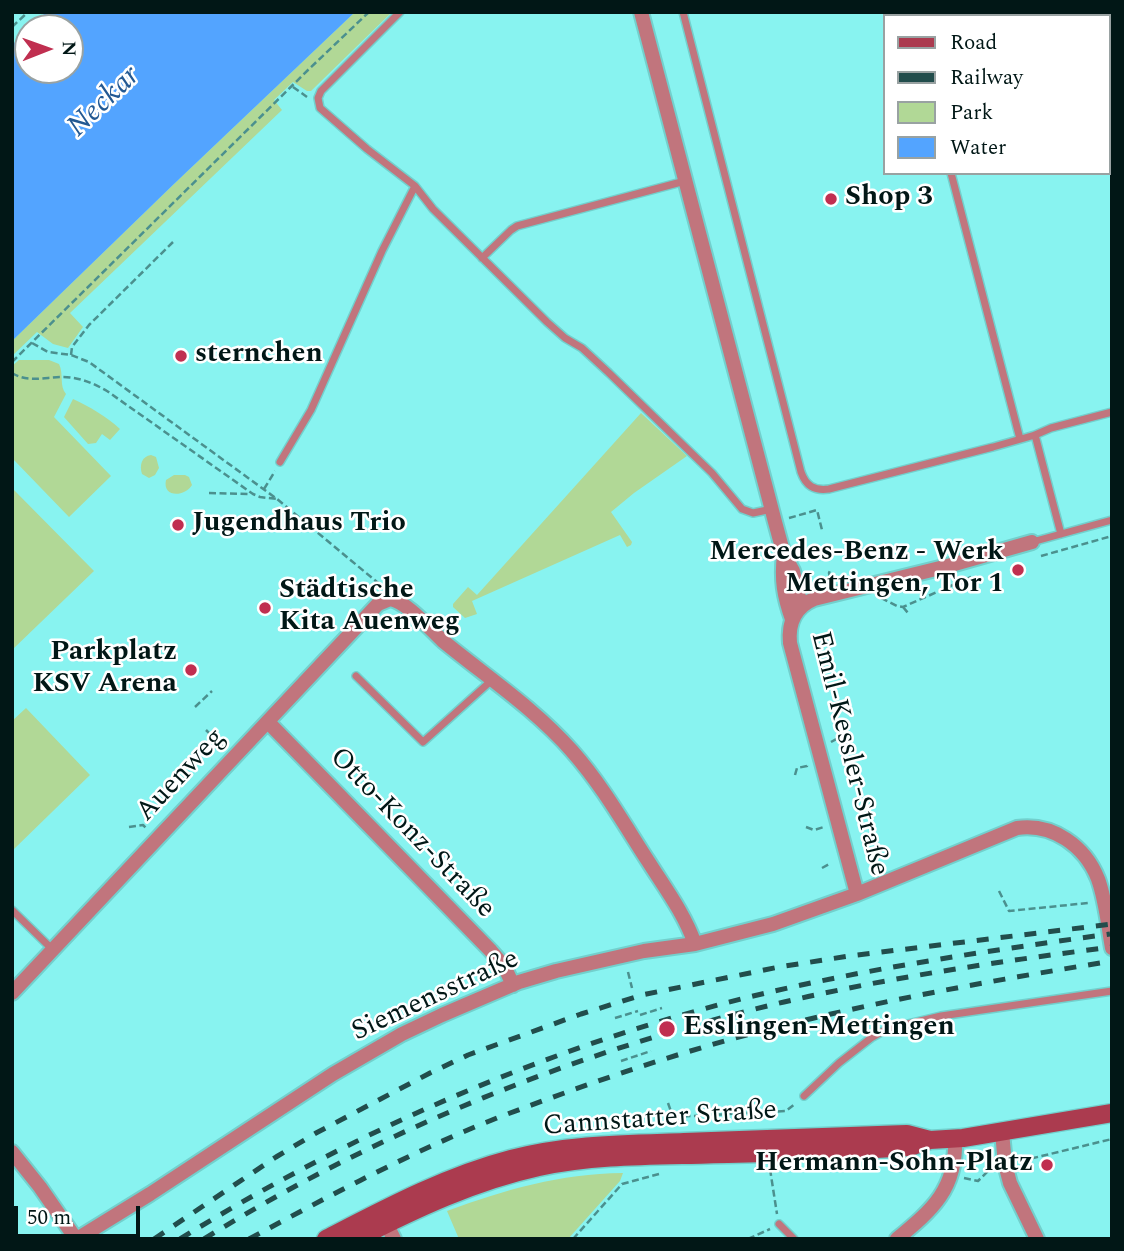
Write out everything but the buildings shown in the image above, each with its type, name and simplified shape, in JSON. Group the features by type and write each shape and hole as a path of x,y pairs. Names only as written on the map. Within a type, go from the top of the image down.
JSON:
{"main road":[{"name":"Cannstatter Straße","path":"357,1239 387,1224 466,1174 512,1159 559,1149 617,1143 907,1134 930,1140 955,1139 1112,1113"},
{"name":"Cannstatter Straße","path":"326,1239 387,1224"}],"street":[{"path":"641,12 784,555 793,570 801,606"},
{"name":"Emil-Kessler-Straße","path":"1032,542 814,599 801,606 792,619 790,643 857,894 1010,830 1030,827 1044,829 1058,834 1079,849 1097,878 1112,948"},
{"path":"784,555 784,593 792,619"},
{"path":"392,599 403,605 552,731 584,766 685,919 695,944"},
{"name":"Auenweg","path":"12,993 376,606 392,599"},
{"name":"Otto-Konz-Straße","path":"268,722 491,951 504,967 513,985"},
{"name":"Siemensstraße","path":"76,1239 150,1194 295,1097 360,1057 420,1025 539,976 644,951 695,944 773,924 857,894"},
{"path":"1002,1132 1010,1183 1037,1239"},
{"path":"897,1239 935,1205 942,1195 956,1156 955,1139"},
{"path":"12,1152 76,1239"}],"lane":[{"path":"400,12 321,90 318,101 320,108 415,186 430,206 547,321 565,338 582,348 712,473 742,509 774,516"},
{"path":"683,12 801,472 808,485 815,489 829,489 1112,412"},
{"path":"952,175 1020,439"},
{"path":"482,258 517,226 686,181"},
{"path":"280,462 304,424 382,251 415,186"},
{"path":"1035,435 1061,534"},
{"path":"1032,542 1112,520"},
{"path":"356,676 423,742 492,680"},
{"path":"12,910 53,950"},
{"path":"804,1096 849,1055 887,1029 941,1016 1112,991"},
{"path":"779,1224 794,1239"}],"path":[{"path":"12,27 28,12"},
{"path":"12,362 369,12"},
{"path":"71,355 72,347 89,325 173,242"},
{"path":"32,343 48,352 71,355 89,362 277,499 381,585 392,599"},
{"path":"12,373 26,379 66,377 94,384 253,494 260,498 277,499"},
{"path":"264,489 280,462"},
{"path":"209,493 253,494"},
{"path":"774,516 817,510 822,530"},
{"path":"1036,557 1112,536"},
{"path":"903,607 975,575"},
{"path":"962,581 964,588"},
{"path":"876,596 903,607 908,612"},
{"path":"195,708 212,691"},
{"path":"206,730 216,740"},
{"path":"999,891 1009,911 1104,902"},
{"path":"628,971 632,988"},
{"path":"615,1018 663,1009"},
{"path":"621,1061 652,1051"},
{"path":"668,1102 673,1116 773,1112 787,1111 804,1096"},
{"path":"951,1175 978,1181 991,1168 1112,1139"},
{"path":"748,1239 779,1224 770,1171"},
{"path":"573,1239 624,1183 665,1174"}],"green space":[{"path":"355,12 392,12 311,91 293,82 274,100 282,110 70,313 83,327 68,348 53,344 37,332 12,356 12,341"},
{"path":"19,360 49,360 59,364 66,394 54,417 111,476 69,517 12,458 12,366"},
{"path":"73,399 98,412 120,429 110,440 102,434 96,443 88,444 64,417"},
{"path":"641,413 687,456 611,512 632,542 631,545 627,547 620,535 472,601 477,614 465,618 453,604 468,587 477,595"},
{"path":"151,455 156,457 159,468 155,475 149,478 142,474 141,467 143,459"},
{"path":"174,475 189,477 192,485 184,492 171,493 167,490 166,480"},
{"path":"12,488 94,571 12,650"},
{"path":"26,708 90,775 12,851 12,721"},
{"path":"623,1173 620,1181 568,1239 459,1239 447,1211 534,1184 577,1176"}],"water":[{"name":"Neckar","path":"355,12 12,341 12,45 14,43 14,84 84,84 84,14 44,14"}],"railway":[{"path":"154,1239 316,1133 468,1055 581,1014 642,995 779,967 1112,924"},
{"path":"180,1239 313,1163 382,1129 523,1069 667,1019 741,999 878,970 1110,934"},
{"path":"204,1239 271,1199 412,1129 485,1097 633,1044 709,1021 825,993 947,970 1112,947"},
{"path":"249,1239 434,1145 497,1118 641,1067 728,1040 871,1005 1112,961"}],"place":[{"name":"Shop 3","path":"831,199"},
{"name":"sternchen","path":"181,356"},
{"name":"Jugendhaus Trio","path":"178,525"},
{"name":"Mercedes-Benz - Werk Mettingen, Tor 1","path":"1018,570"},
{"name":"Städtische Kita Auenweg","path":"265,608"},
{"name":"Parkplatz KSV Arena","path":"191,670"},
{"name":"Esslingen-Mettingen","path":"667,1029"},
{"name":"Hermann-Sohn-Platz","path":"1047,1165"}]}
